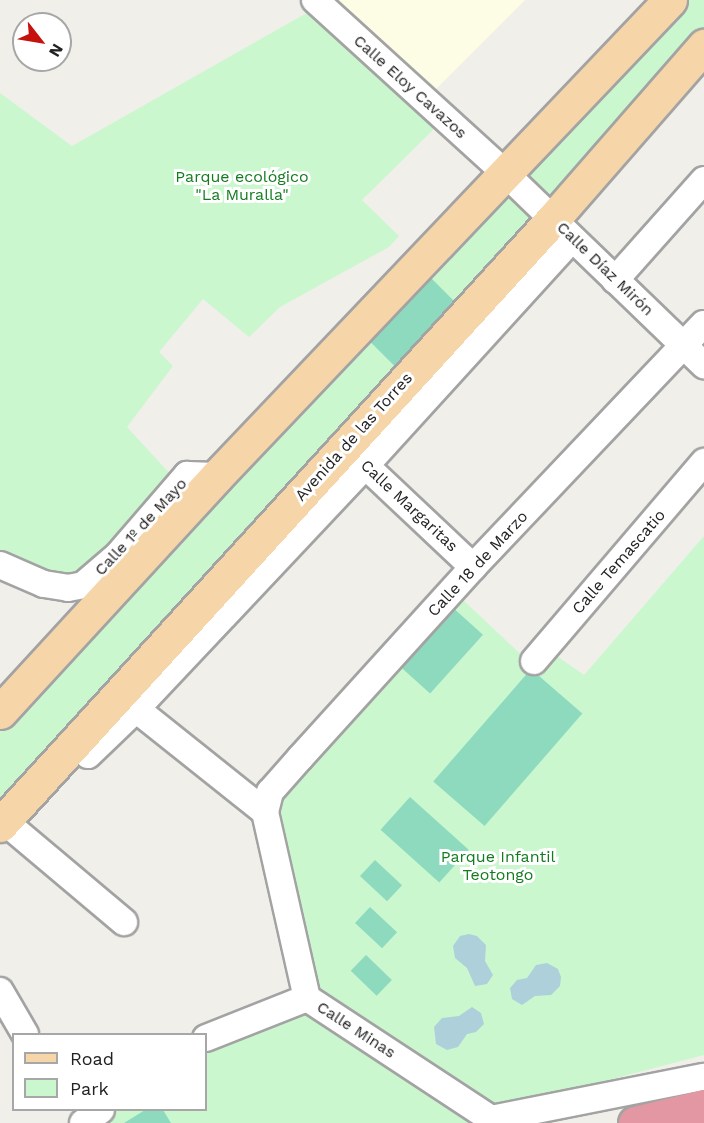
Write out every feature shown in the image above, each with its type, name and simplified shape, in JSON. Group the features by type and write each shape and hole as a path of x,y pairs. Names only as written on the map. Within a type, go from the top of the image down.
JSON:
{"highway":[{"path":"635,1123 702,1089"}],"main road":[{"path":"0,712 217,477 670,0"},
{"name":"Avenida de las Torres","path":"2,823 355,456 562,229 704,46"}],"street":[{"name":"Calle Eloy Cavazos","path":"317,1 506,173"},
{"name":"Calle Díaz Mirón","path":"506,173 704,365"},
{"path":"615,280 704,180"},
{"name":"Calle 18 de Marzo","path":"265,812 270,792 473,567 704,324"},
{"path":"88,755 136,709 355,456"},
{"name":"Calle Margaritas","path":"355,456 473,567"},
{"name":"Calle Temascatio","path":"534,661 704,462"},
{"name":"Calle 1º de Mayo","path":"0,565 44,584 68,588 83,585 118,555 187,475 217,477"},
{"path":"136,709 265,812"},
{"name":"Calle Minas","path":"265,812 307,998 492,1119 702,1089"},
{"path":"2,823 124,922"},
{"path":"0,991 24,1033"},
{"path":"207,1038 307,998"},
{"path":"83,1123 99,1111"}],"shaded area":[{"path":"337,0 525,0 432,93"}],"green space":[{"path":"673,0 704,0 704,39 559,196 550,196 525,173"},
{"name":"Parque ecológico \"La Muralla\"","path":"312,10 437,126 362,200 399,236 389,247 280,307 249,337 203,299 159,352 173,366 127,427 172,476 90,565 68,576 52,575 0,554 0,93 72,146"},
{"path":"505,185 535,213 536,223 0,807 0,724"},
{"path":"428,275 457,304 395,366 366,337"},
{"name":"Parque Infantil Teotongo","path":"704,536 704,1055 497,1109 315,992 276,804 462,599 530,663 544,647 584,675"},
{"path":"451,606 483,635 430,693 398,665"},
{"path":"531,669 582,714 485,826 433,781"},
{"path":"410,797 469,850 439,883 381,830"},
{"path":"375,860 402,885 387,901 360,876"},
{"path":"370,907 397,932 382,948 355,923"},
{"path":"366,955 392,980 377,996 351,971"},
{"path":"309,1010 488,1123 98,1123 112,1111 207,1111 207,1050"},
{"path":"143,1111 164,1111 171,1123 124,1123"}],"water":[{"path":"469,934 477,936 486,945 485,961 493,975 487,984 475,986 467,968 455,958 453,946 460,936"},
{"path":"547,963 558,969 561,977 560,986 551,995 535,996 522,1005 512,999 510,988 517,980 527,978 536,965"},
{"path":"472,1007 481,1013 484,1024 476,1032 467,1034 458,1047 447,1050 436,1044 434,1027 442,1018 459,1016"}]}
